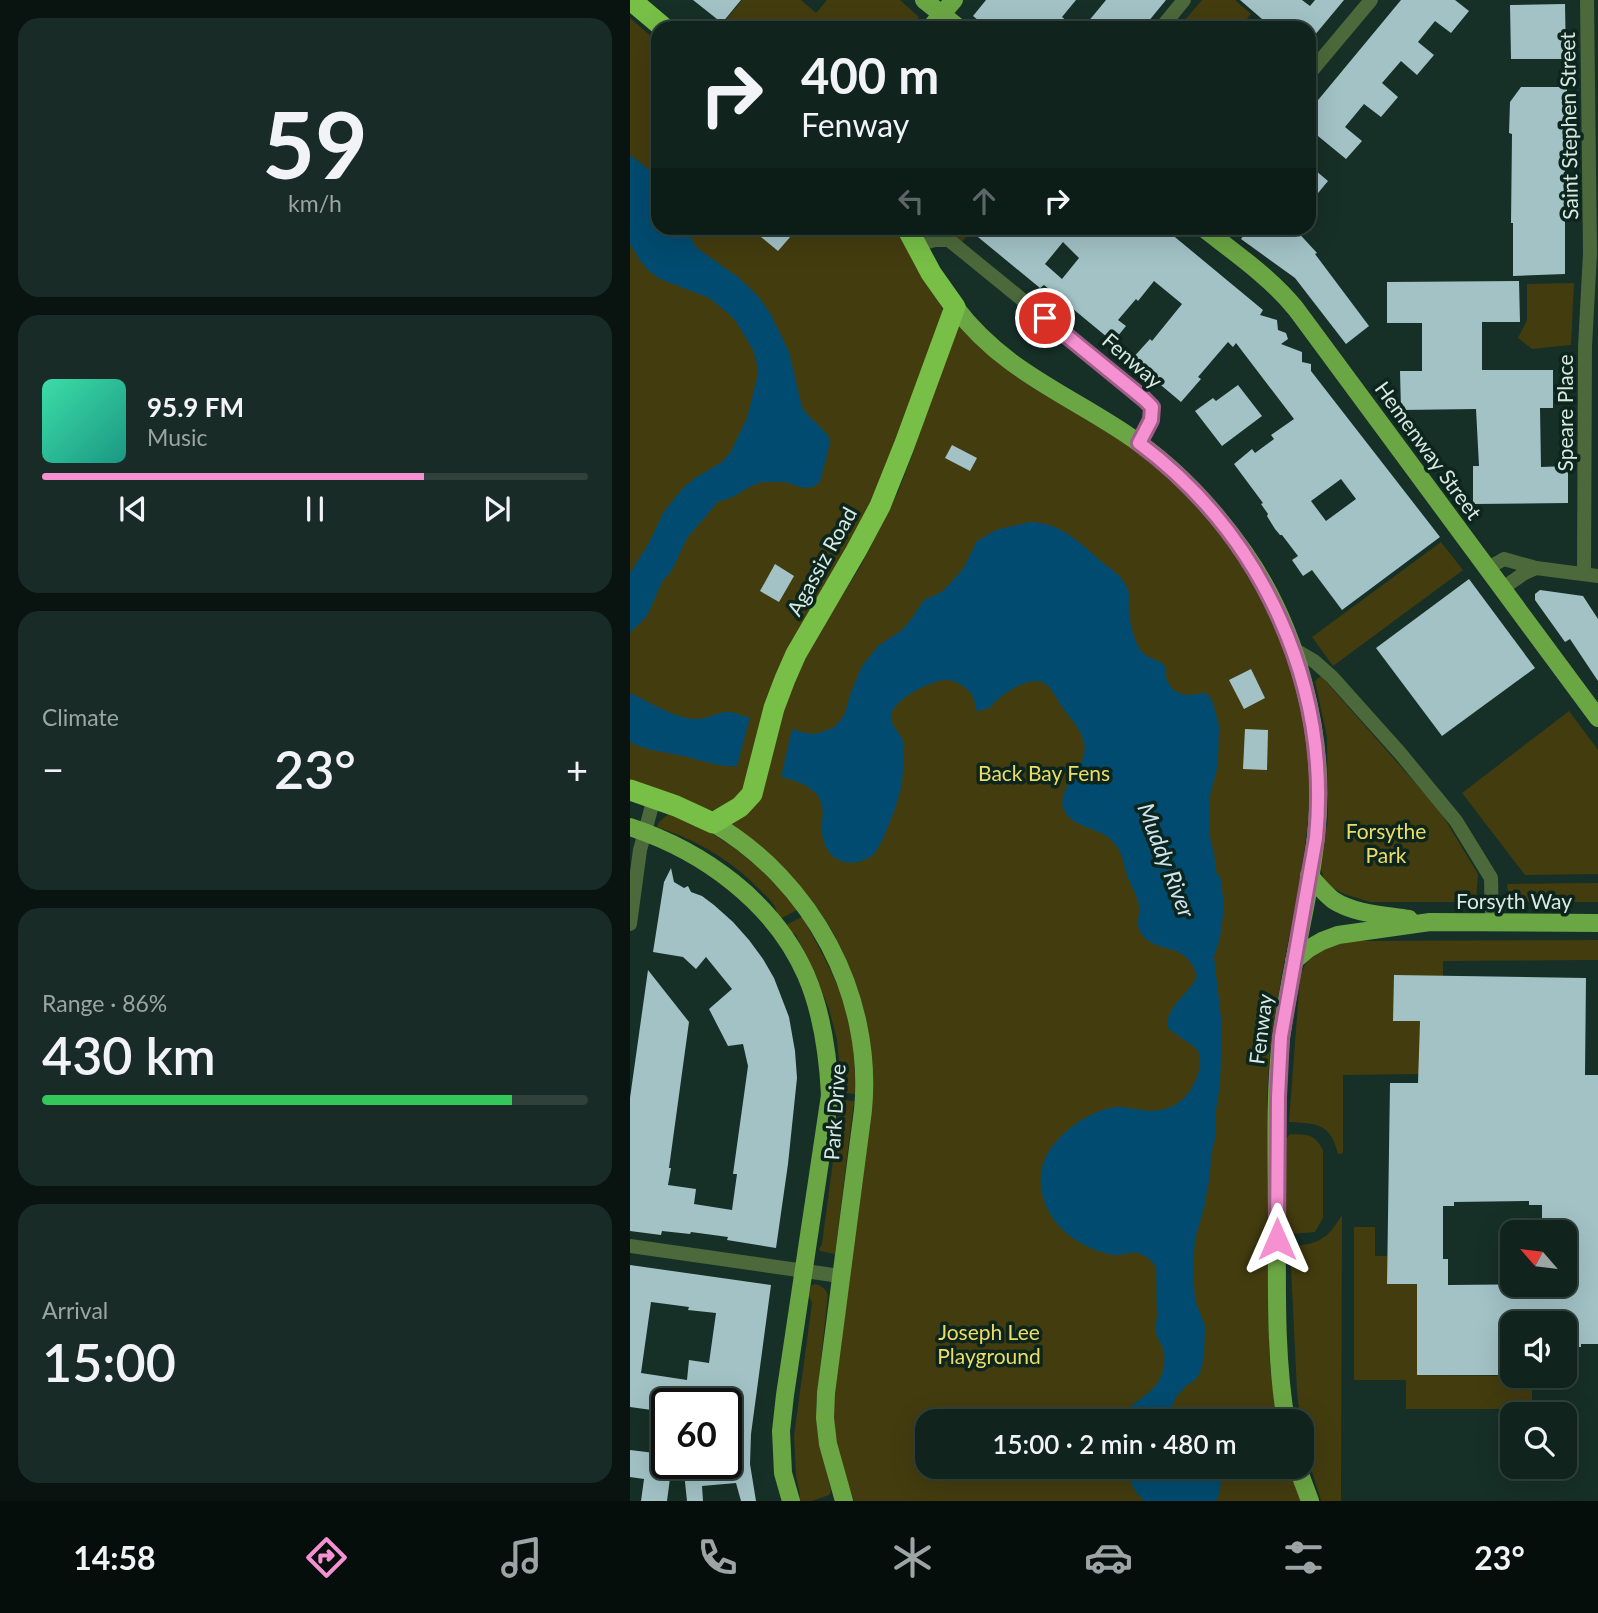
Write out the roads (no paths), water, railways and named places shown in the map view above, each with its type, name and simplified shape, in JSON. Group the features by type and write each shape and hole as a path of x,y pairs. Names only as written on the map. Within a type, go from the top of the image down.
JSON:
{"highway":[{"path":"631,0 656,21"},
{"name":"Fenway","path":"912,236 931,273 955,307"},
{"name":"Agassiz Road","path":"713,823 740,807 752,794 772,715 785,679 796,654 880,506 955,307"},
{"name":"Park Drive","path":"630,789 713,823"}],"main road":[{"path":"924,0 936,21 954,0"},
{"name":"Hemenway Street","path":"1212,235 1284,294 1598,718"},
{"name":"Fenway","path":"955,307 983,338 1011,363 1139,443 1185,482 1236,541 1263,584 1292,648 1308,704 1317,758 1318,813 1310,875 1281,1037 1277,1107 1277,1315 1285,1409"},
{"name":"Park Drive","path":"713,823 759,856 807,909 837,962 860,1034 864,1098 827,1380 825,1418 830,1456 844,1501"},
{"name":"Park Drive","path":"637,829 696,855 723,873 777,926 806,975 821,1022 830,1095 781,1431 783,1473 791,1501"},
{"name":"Forsyth Way","path":"1310,875 1329,896 1345,906 1368,913 1430,922"},
{"name":"Forsyth Way","path":"1294,961 1308,949 1338,935 1430,922 1598,923"},
{"path":"1302,1479 1310,1501"}],"street":[{"path":"1167,21 1184,0"},
{"path":"1316,66 1371,0"},
{"name":"Saint Stephen Street","path":"1587,0 1594,253"},
{"name":"Fenway","path":"912,236 949,240 1144,399 1152,407 1151,420 1139,443"},
{"name":"Speare Place","path":"1591,575 1585,348 1594,253"},
{"path":"1488,568 1504,559 1536,568 1591,575"},
{"path":"1503,588 1522,574 1536,568"},
{"path":"1292,648 1314,661 1332,677 1456,821 1491,878 1492,922"},
{"path":"630,924 640,850 637,829 654,798"},
{"path":"630,1246 840,1276"}],"water":[{"path":"630,155 651,171 651,235 689,235 697,248 739,278 758,296 771,315 789,352 802,407 828,435 830,442 820,482 813,487 803,488 785,482 762,482 716,503 687,538 670,573 663,580 647,616 630,633 630,573 650,541 663,513 683,488 722,462 730,453 747,418 758,374 753,350 729,314 709,298 660,279 641,262 630,244"},
{"name":"Muddy River","path":"1030,522 1051,526 1070,535 1121,578 1128,590 1130,621 1139,648 1165,666 1166,677 1173,689 1188,695 1206,693 1212,700 1219,725 1218,765 1209,799 1209,810 1210,838 1216,871 1221,880 1224,907 1220,938 1214,957 1222,1026 1220,1085 1210,1175 1195,1239 1193,1268 1195,1300 1205,1326 1204,1357 1200,1373 1176,1397 1171,1409 1129,1409 1156,1385 1163,1370 1164,1354 1156,1329 1156,1266 1141,1254 1114,1255 1079,1242 1057,1224 1045,1204 1041,1190 1044,1161 1064,1133 1085,1118 1107,1109 1118,1107 1155,1111 1173,1106 1192,1088 1200,1062 1197,1050 1167,1027 1174,1006 1197,976 1192,964 1178,952 1155,945 1141,933 1138,903 1119,850 1103,834 1070,818 1062,804 1063,795 1082,761 1084,752 1083,738 1078,728 1051,689 1042,682 1031,681 1019,686 988,708 976,711 970,693 965,687 952,681 939,681 913,692 898,704 891,716 892,724 904,745 902,782 895,809 876,851 872,856 858,862 838,860 829,851 823,839 822,805 815,792 781,777 792,729 815,734 833,728 845,713 862,666 878,646 902,630 924,600 942,592 963,569 977,541 996,530"},
{"path":"630,693 688,718 700,719 729,712 750,717 737,766 715,764 630,742"},
{"path":"1128,1479 1220,1479 1221,1482 1216,1501 1144,1501"}],"park label":[{"name":"Back Bay Fens","path":"1044,772"},
{"name":"Forsythe Park","path":"1386,842"},
{"name":"Joseph Lee Playground","path":"989,1343"}]}
